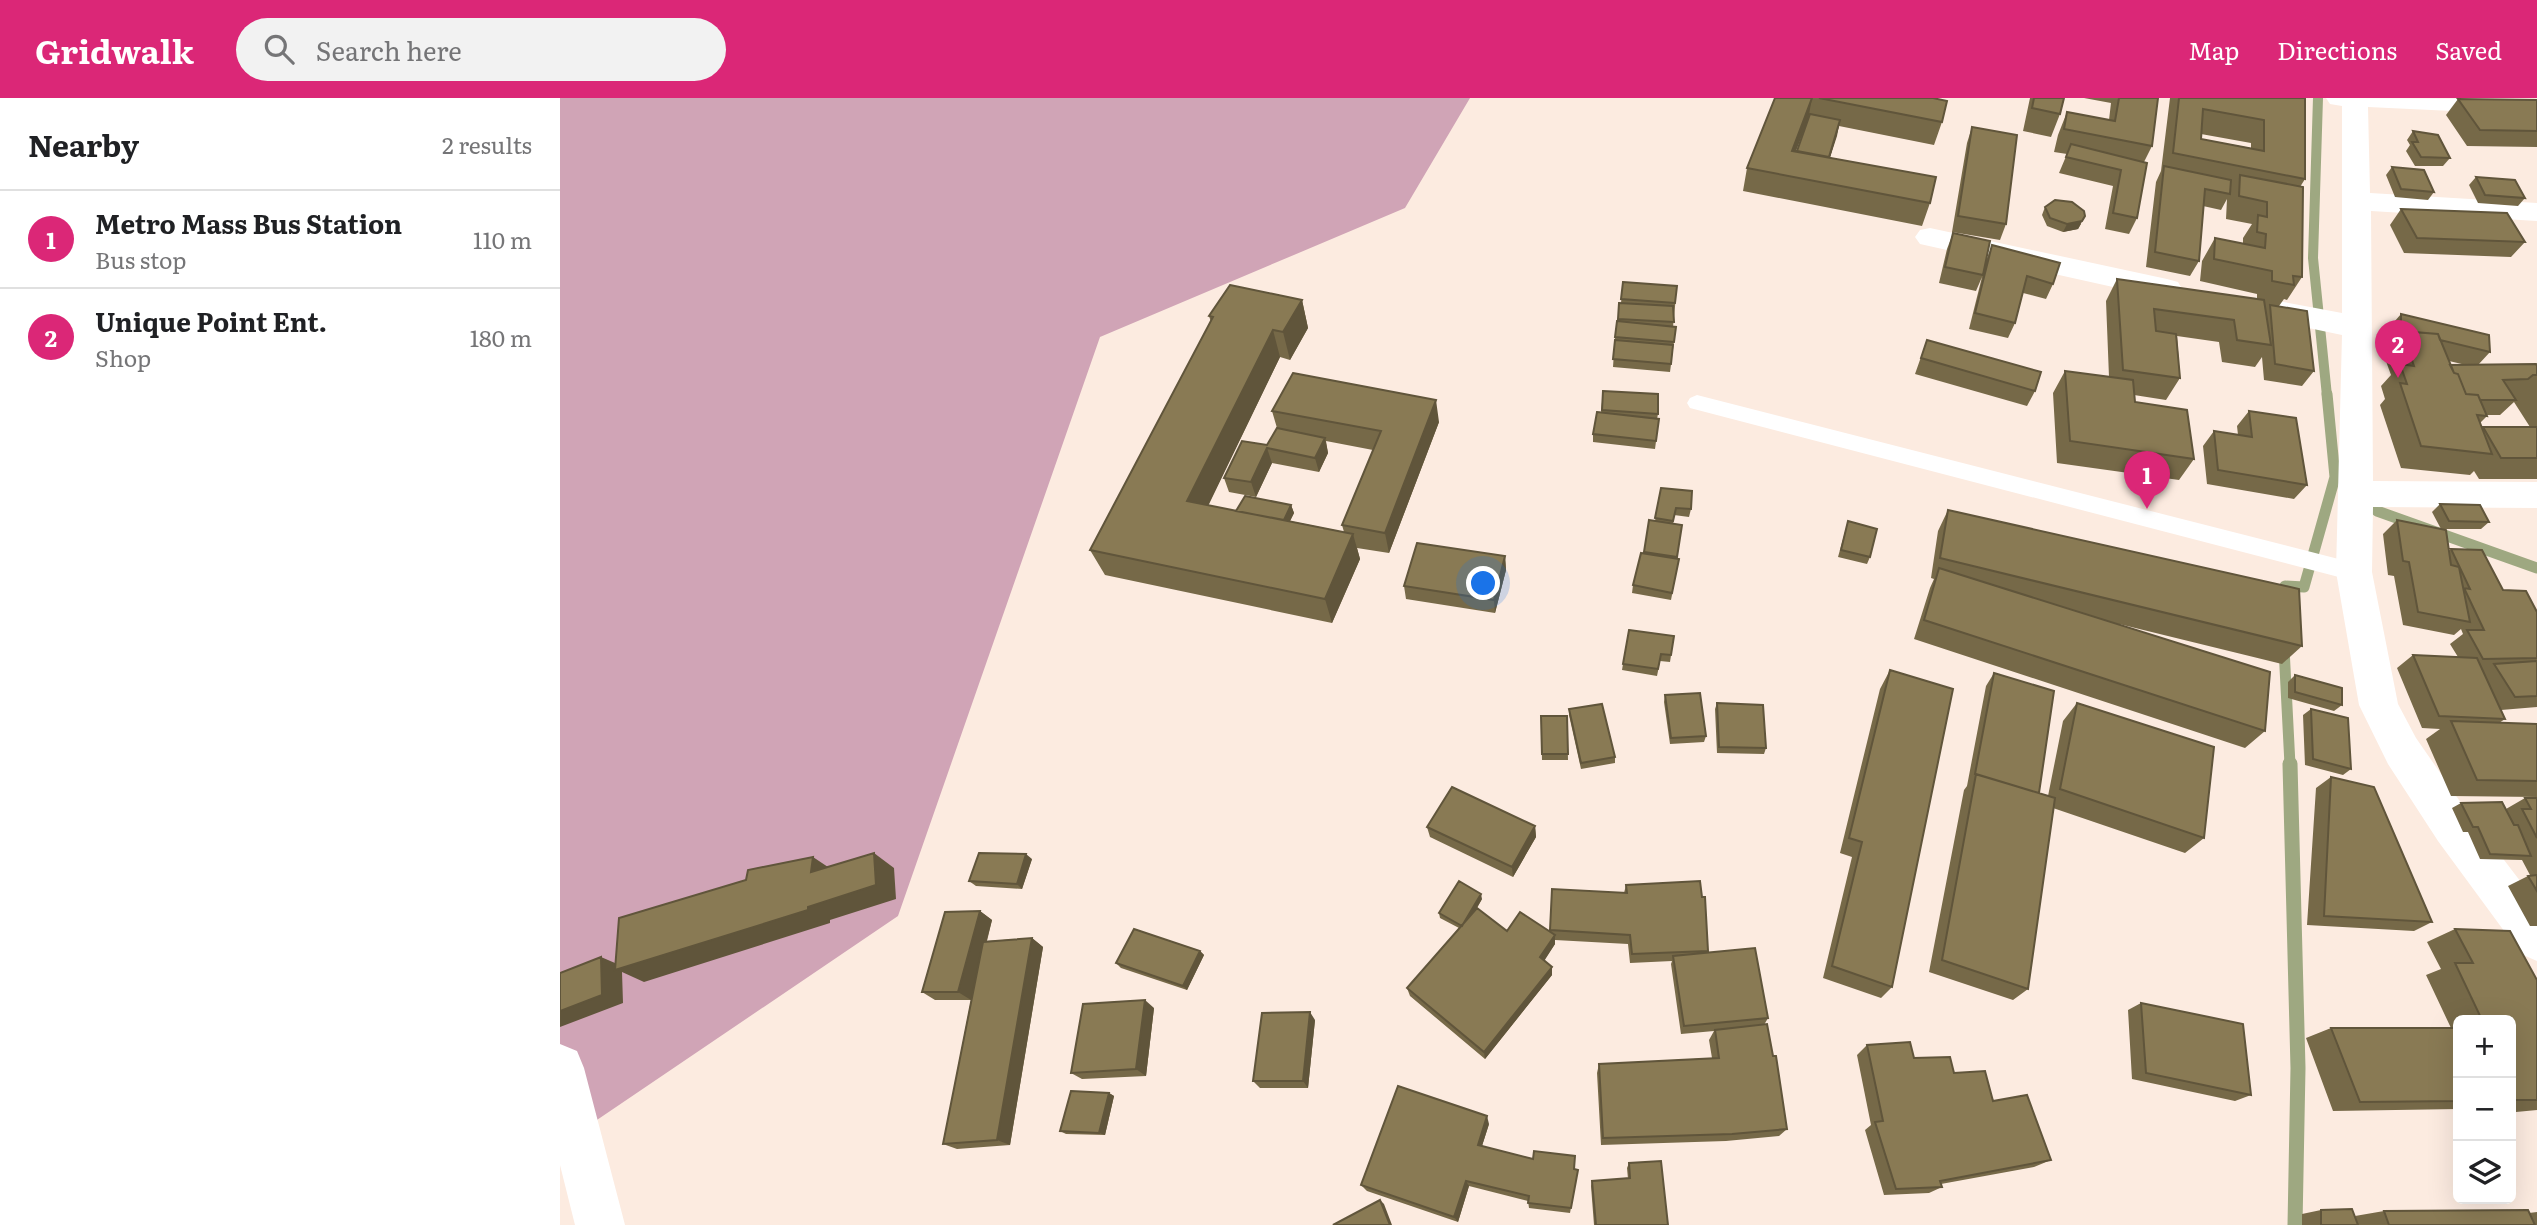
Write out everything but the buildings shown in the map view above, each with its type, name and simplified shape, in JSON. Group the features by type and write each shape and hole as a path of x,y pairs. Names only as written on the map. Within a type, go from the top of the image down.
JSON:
{"street":[{"path":"2530,104 2347,99 2356,201 2358,327 2354,572 2379,705 2402,751 2445,816 2537,939"},
{"path":"2356,201 2537,212"},
{"path":"1930,237 2358,327"},
{"path":"2354,494 2537,495"},
{"path":"560,1068 600,1225"}],"lane":[{"path":"1697,403 2354,572"}],"shaded area":[{"path":"560,98 1470,98 1405,208 1100,337 898,916 560,1145"}],"waterway":[{"path":"2318,98 2313,258 2327,396"},
{"path":"2285,599 2285,586 2304,587 2335,477 2327,394"},
{"path":"2377,511 2537,568"},
{"path":"2284,648 2290,765"},
{"path":"2290,764 2298,1068 2295,1225"}],"place":[{"name":"Unique Point Ent.","path":"2398,378"},
{"name":"Metro Mass Bus Station","path":"2147,509"}]}
